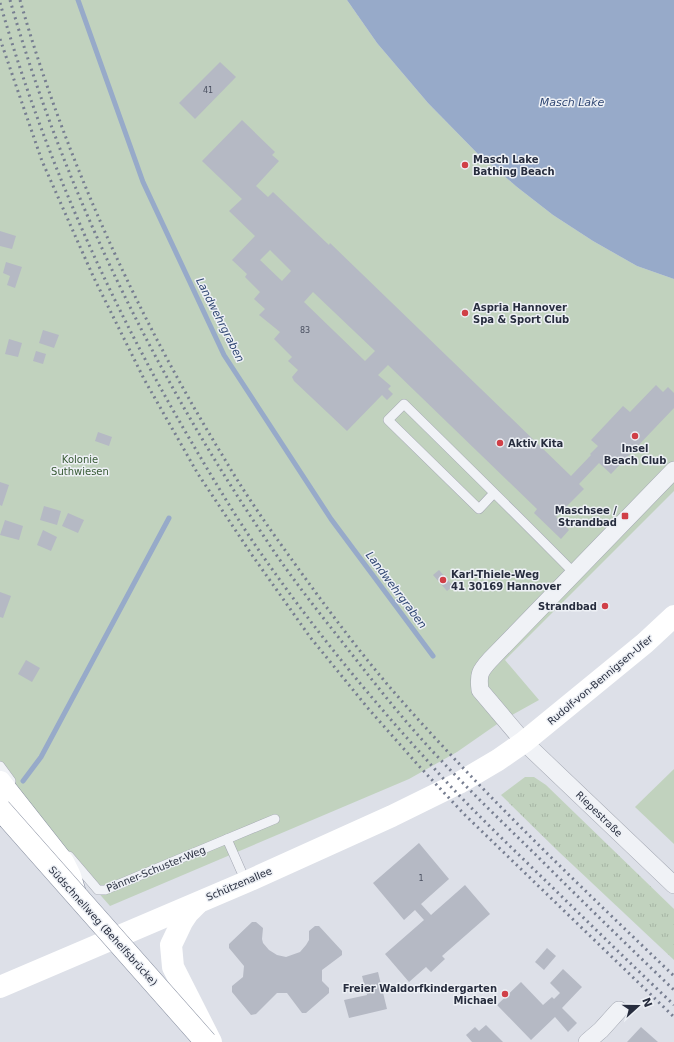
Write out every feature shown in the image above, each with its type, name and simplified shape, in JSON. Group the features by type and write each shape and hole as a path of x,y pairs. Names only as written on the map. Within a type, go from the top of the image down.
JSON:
{"main road":[{"name":"Rudolf-von-Bennigsen-Ufer","path":"474,775 524,742 645,643 674,616"},
{"name":"Schützenallee","path":"0,987 246,882 419,803 474,775"},
{"path":"8,785 63,862 81,904 200,1042"},
{"name":"Südschnellweg (Behelfsbrücke)","path":"0,809 206,1042"},
{"name":"Südschnellweg (Behelfsbrücke)","path":"0,825 193,1042"},
{"path":"201,901 188,913 171,944 173,967 211,1042"}],"street":[{"path":"524,742 480,690 480,672 674,470"},
{"name":"Riepestraße","path":"524,742 674,885"},
{"path":"587,1042 619,1010"}],"lane":[{"path":"494,493 479,509 388,420 404,404 494,493 574,573"},
{"path":"0,766 8,785"},
{"name":"Pänner-Schuster-Weg","path":"40,818 98,890 111,888 227,839"},
{"path":"246,882 227,839 275,819"}],"green space":[{"name":"Kolonie Suthwiesen","path":"0,0 347,0 377,43 428,103 477,153 553,215 593,241 637,266 674,279 674,491 505,660 539,700 503,720 457,752 409,779 110,906 66,856 0,770"},
{"path":"674,769 674,844 635,807"},
{"path":"525,777 534,777 546,785 674,909 674,960 501,795"}],"water":[{"name":"Masch Lake","path":"347,0 674,0 674,279 637,266 593,241 553,215 477,153 428,103 377,43"}],"building":[{"path":"220,62 236,77 195,119 179,103"},
{"path":"242,120 275,152 272,155 279,161 256,186 268,197 273,192 329,245 330,243 571,476 598,446 591,440 623,406 630,412 656,385 663,392 668,387 674,393 674,408 611,474 599,463 579,484 584,489 556,517 569,530 561,539 534,513 537,509 388,365 378,375 391,386 388,389 393,394 387,400 382,395 347,431 294,381 292,377 298,370 288,361 292,357 274,339 280,332 259,315 265,309 254,299 260,292 245,277 247,274 232,260 255,236 229,211 242,199 202,161","holes":["270,250 291,271 282,281 260,260","313,292 375,351 365,361 304,302"]},
{"path":"0,231 16,236 12,249 0,246"},
{"path":"6,262 22,267 15,288 7,285 10,276 3,273"},
{"path":"43,330 59,335 54,348 39,343"},
{"path":"9,339 22,343 18,357 5,354"},
{"path":"36,351 46,354 43,364 33,361"},
{"path":"98,432 112,437 109,446 95,441"},
{"path":"0,482 9,485 2,506 0,505"},
{"path":"44,506 61,511 57,525 40,520"},
{"path":"68,513 84,520 78,533 62,526"},
{"path":"5,520 23,526 19,540 0,535"},
{"path":"43,530 57,537 51,551 37,545"},
{"name":"Karl-Thiele-Weg 41 30169 Hannover","path":"439,570 453,586 447,591 433,575"},
{"path":"0,592 11,596 3,618 0,617"},
{"path":"26,660 40,668 32,682 18,674"},
{"path":"419,843 449,879 421,904 431,915 465,885 490,914 442,956 445,959 431,972 426,967 409,982 385,954 424,920 415,910 404,920 373,883"},
{"path":"252,922 256,922 263,928 263,943 269,950 277,955 286,957 300,952 309,940 309,931 315,926 319,926 342,951 342,955 322,970 322,981 329,988 329,993 306,1013 302,1013 287,993 277,993 256,1014 251,1015 232,992 232,986 243,977 244,966 229,948 229,944"},
{"path":"547,948 556,956 544,970 535,962"},
{"path":"563,969 582,987 562,1008 577,1023 568,1032 555,1017 531,1040 497,1005 521,982 543,1005 552,997 554,999 560,993 550,983"},
{"path":"378,972 387,1009 349,1018 344,1000 367,995 362,976"},
{"path":"486,1025 503,1042 472,1042 466,1035 475,1027 479,1031"},
{"path":"641,1027 658,1042 627,1042"}],"waterway":[{"name":"Landwehrgraben","path":"78,0 143,182 224,355 331,519 433,656"},
{"path":"23,781 41,757 169,518"}],"railway":[{"path":"10,0 32,72 58,143 86,212 117,281 187,414 267,541 323,618 388,700 424,742 485,805 674,990"},
{"path":"20,0 38,59 59,119 107,236 162,350 192,405 254,506 349,637 382,678 426,728 495,801 674,976"},
{"path":"0,3 36,114 79,223 129,329 156,380 212,477 250,537 279,579 339,658 381,709 440,775 502,839 674,1005"},
{"path":"0,39 42,161 93,276 144,379 198,474 252,555 310,637 367,707 418,765 465,815 674,1017"}],"place":[{"name":"Masch Lake Bathing Beach","path":"465,165"},
{"name":"Aspria Hannover Spa & Sport Club","path":"465,313"},
{"name":"Insel Beach Club","path":"635,436"},
{"name":"Aktiv Kita","path":"500,443"},
{"name":"Maschsee / Strandbad","path":"625,516"},
{"name":"Karl-Thiele-Weg 41 30169 Hannover","path":"443,580"},
{"name":"Strandbad","path":"605,606"},
{"name":"Freier Waldorfkindergarten Michael","path":"505,994"}]}
